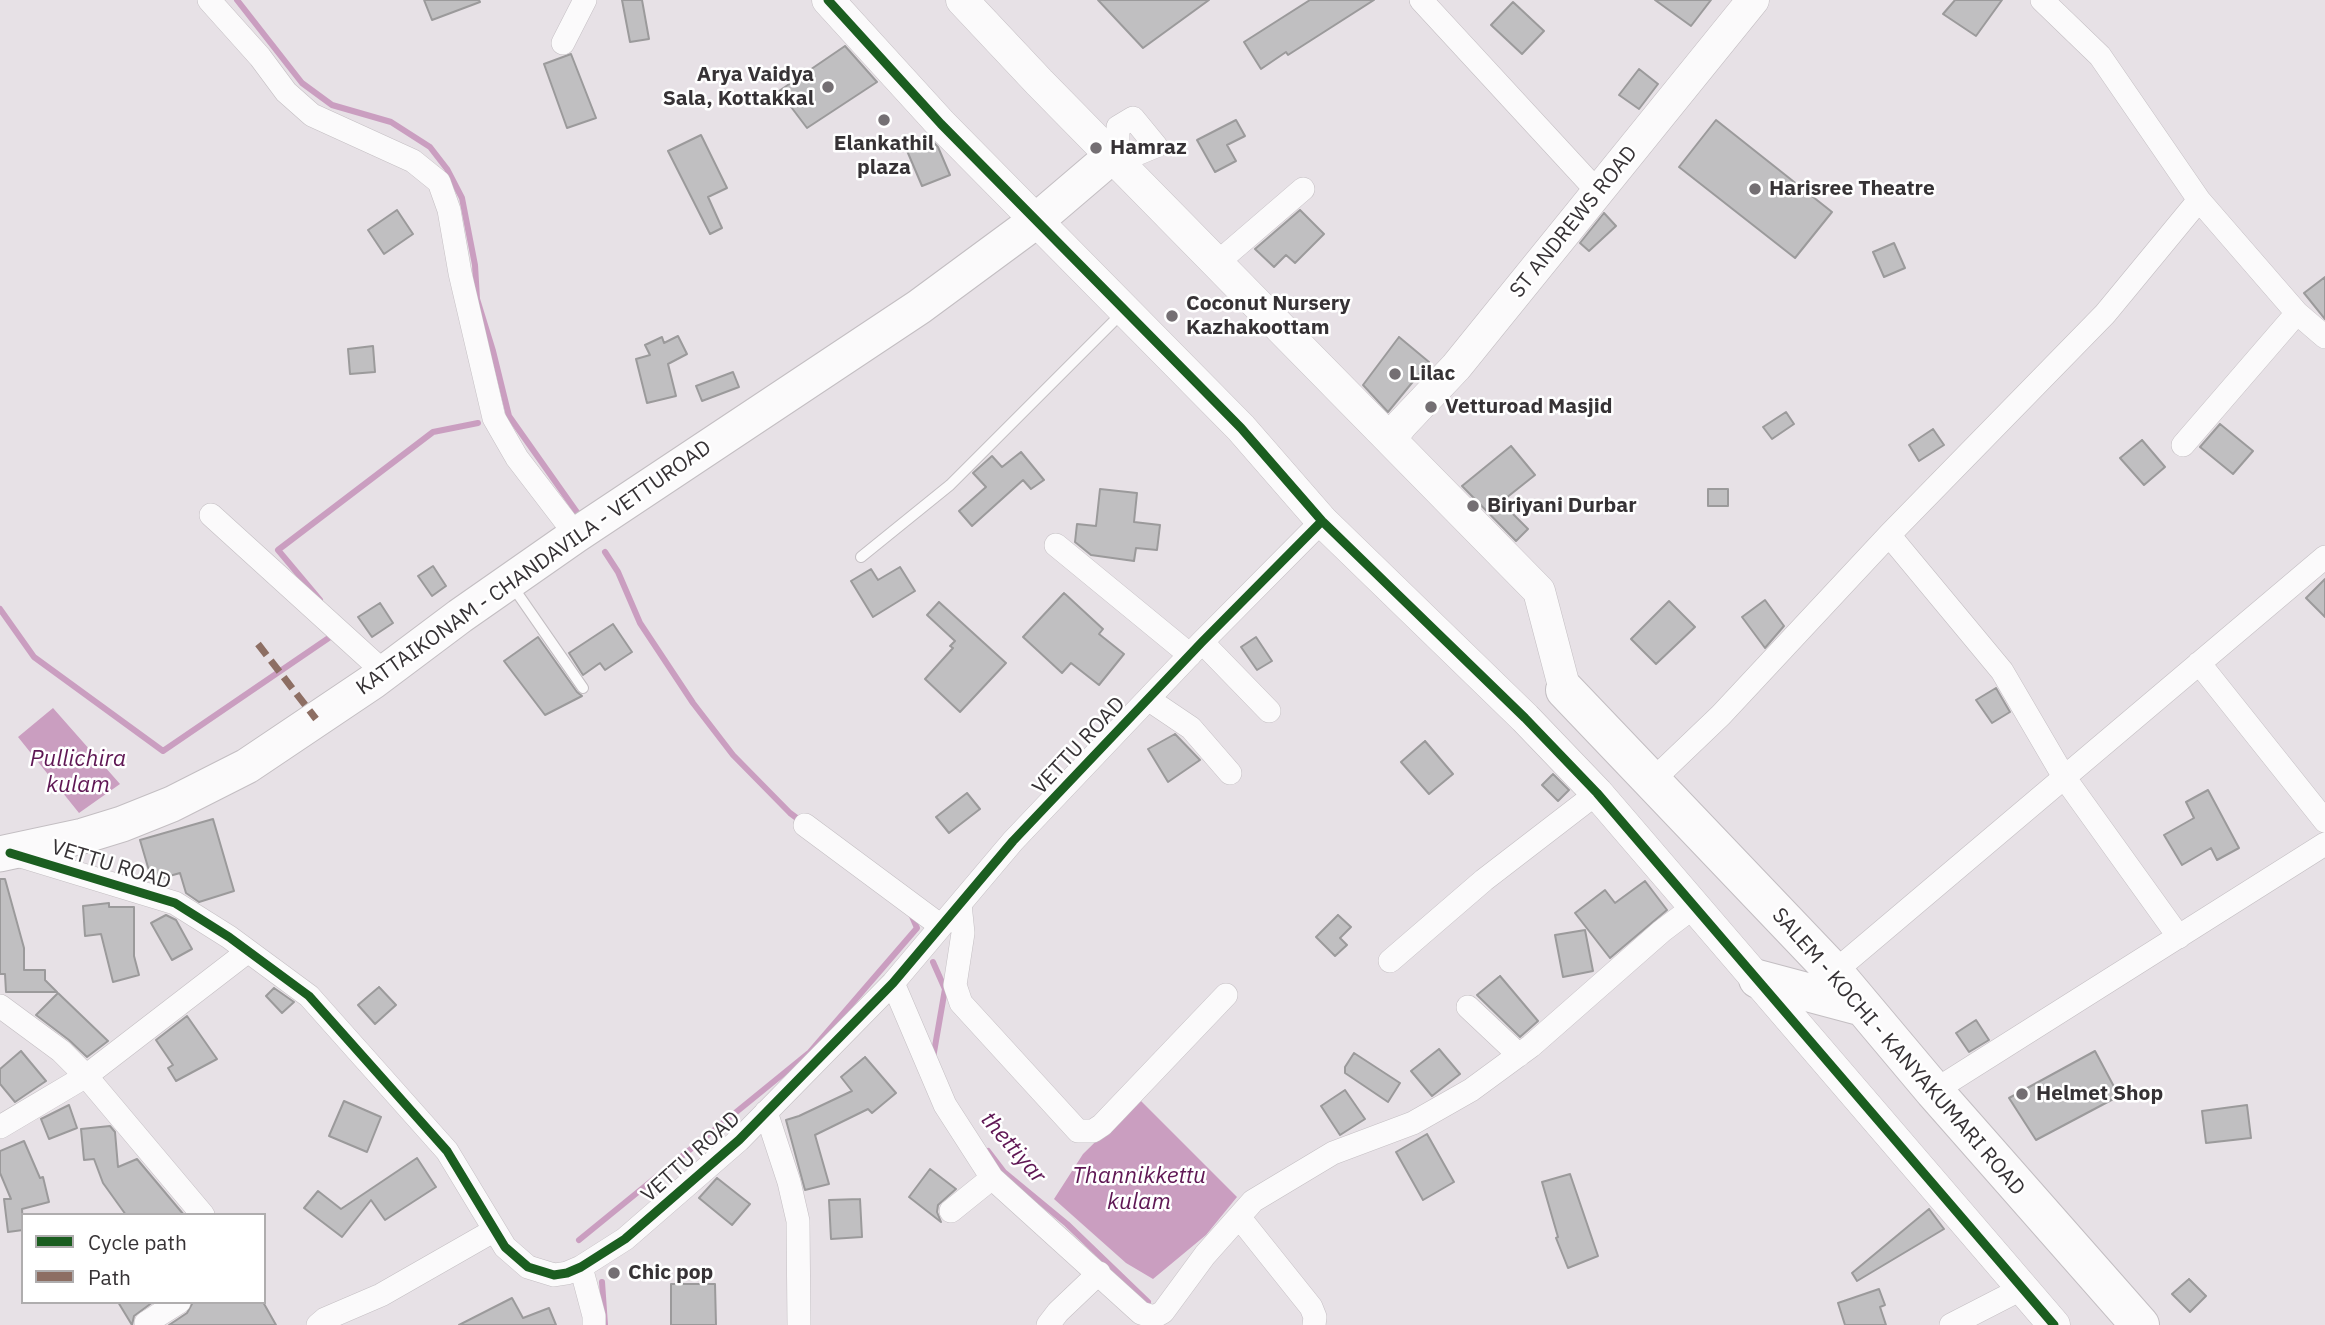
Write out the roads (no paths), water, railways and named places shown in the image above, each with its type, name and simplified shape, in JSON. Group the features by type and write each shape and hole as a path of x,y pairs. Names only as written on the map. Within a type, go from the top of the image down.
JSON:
{"highway":[{"name":"SALEM - KOCHI - KANYAKUMARI ROAD","path":"1565,690 1834,972 1934,1091 2140,1325"},
{"path":"1758,979 1863,1007"}],"main road":[{"name":"KATTAIKONAM - CHANDAVILA - VETTUROAD","path":"5,853 96,832 172,804 247,766 384,673 576,535 919,307 1037,220 1115,154"}],"street":[{"path":"209,0 260,57 286,92 312,115 413,161 439,182 449,210 460,272 495,418 517,458 576,535"},
{"path":"563,43 585,0"},
{"path":"828,0 941,124 1241,428 1322,521 1525,718 1597,793 2054,1325"},
{"path":"962,0 1539,591 1565,690"},
{"path":"1421,0 1598,192"},
{"name":"ST ANDREWS ROAD","path":"1390,439 1456,367 1753,0"},
{"path":"2042,0 2100,56 2199,200 2297,313 2325,337"},
{"path":"1217,263 1303,189"},
{"path":"1653,780 1721,715 1889,535 2105,314 2199,200"},
{"path":"2183,445 2297,313"},
{"path":"211,515 384,673"},
{"name":"VETTU ROAD","path":"5,853 175,902 309,996 447,1151 493,1231 516,1259 528,1267 554,1275 581,1267 625,1239 739,1140 893,983 1013,841 1322,521"},
{"path":"1889,535 2002,671 2064,777 2179,937"},
{"path":"1056,545 1196,649 1269,711"},
{"path":"1834,972 2325,557"},
{"path":"2199,663 2325,821"},
{"path":"1148,699 1191,728 1230,773"},
{"path":"1390,961 1484,880 1597,793"},
{"path":"805,825 941,926"},
{"path":"1934,1091 2325,844"},
{"path":"960,904 963,933 955,985 961,1003 1078,1131 1093,1131 1102,1125 1226,995"},
{"path":"893,983 945,1105 992,1178 1141,1313 1154,1317 1163,1312 1205,1255 1253,1201 1333,1153 1413,1123 1471,1090 1519,1055 1662,931 1695,906"},
{"path":"0,1127 86,1076 247,952"},
{"path":"0,1006 61,1051 86,1076 201,1213"},
{"path":"1468,1007 1519,1055"},
{"path":"766,1112 789,1182 798,1221 801,1298 799,1325"},
{"path":"951,1211 992,1178"},
{"path":"1239,1217 1311,1307 1315,1317 1314,1325"},
{"path":"318,1325 325,1319 381,1295 493,1231"},
{"path":"581,1267 594,1325"},
{"path":"1048,1325 1099,1273"},
{"path":"1951,1325 2022,1288"},
{"path":"146,1323 176,1304"}],"lane":[{"path":"861,557 950,485 1124,311"},
{"path":"509,582 583,688"}],"water":[{"name":"Pullichira kulam","path":"53,708 120,784 79,813 18,737"},
{"name":"Thannikkettu kulam","path":"1139,1099 1237,1197 1206,1235 1153,1279 1126,1263 1054,1199 1083,1154"}],"waterway":[{"path":"237,0 302,83 332,105 391,122 430,147 447,169 462,198 475,265 477,299 509,416 581,518"},
{"path":"320,600 278,550 433,432 478,423"},
{"path":"605,552 618,572 640,623 693,703 733,755 802,822"},
{"path":"0,609 34,657 163,751 336,633"},
{"path":"579,1240 810,1052 917,928 911,914"},
{"path":"933,962 945,989 933,1058"},
{"name":"thettiyar","path":"988,1151 1004,1172 1067,1224 1148,1302"},
{"path":"602,1282 605,1325"}],"place":[{"name":"Arya Vaidya Sala, Kottakkal","path":"828,87"},
{"name":"Elankathil plaza","path":"884,120"},
{"name":"Hamraz","path":"1096,148"},
{"name":"Harisree Theatre","path":"1755,189"},
{"name":"Coconut Nursery Kazhakoottam","path":"1172,316"},
{"name":"Lilac","path":"1395,374"},
{"name":"Vetturoad Masjid","path":"1431,407"},
{"name":"Biriyani Durbar","path":"1473,506"},
{"name":"Helmet Shop","path":"2022,1094"},
{"name":"Chic pop","path":"614,1273"}]}
